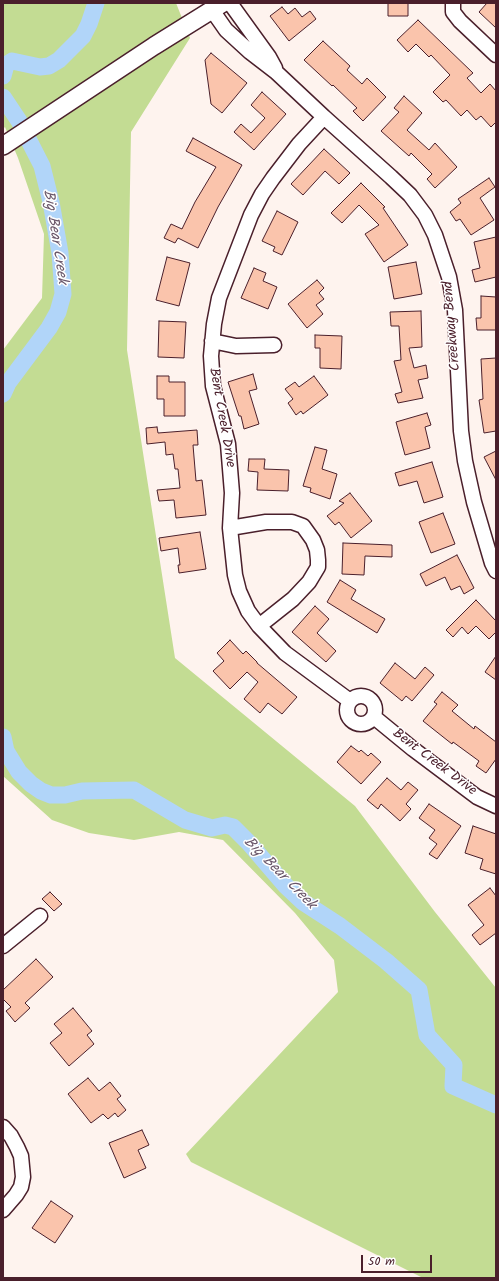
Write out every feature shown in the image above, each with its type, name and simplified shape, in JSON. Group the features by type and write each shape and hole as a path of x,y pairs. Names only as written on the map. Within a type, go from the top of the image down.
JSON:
{"main road":[{"path":"6,143 154,46 218,7"}],"street":[{"name":"Creekway Bend","path":"230,3 269,57 276,72"},
{"path":"453,3 453,12 460,21 496,54"},
{"name":"Creekway Bend","path":"218,7 226,30 250,52 276,72 410,195 425,215 435,234 449,276 455,310 461,431 465,461 474,502 492,564 496,571"},
{"name":"Bent Creek Drive","path":"324,117 299,144 273,178 262,194 252,215 219,298 211,356 213,386 228,444 232,493 230,528 234,575 239,591 248,611 259,626 286,653 350,701"},
{"path":"212,341 236,346 274,345"},
{"path":"230,528 266,522 292,522 303,526 313,540 317,550 318,568 309,582 292,599 259,626"},
{"path":"360,696 369,698 374,703 374,717 367,723 362,724 353,721 348,715 347,710 350,701 355,697 360,696"},
{"name":"Bent Creek Drive","path":"374,717 413,749 478,797 496,806"},
{"path":"3,946 40,916"},
{"path":"3,1127 11,1136 21,1156 23,1177 21,1187 3,1210"}],"green space":[{"path":"3,3 176,3 190,38 131,132 127,350 175,658 355,806 435,912 496,988 496,1278 423,1278 191,1162 186,1154 338,992 334,960 295,913 223,840 179,832 134,840 89,833 52,820 3,776 3,350 42,298 44,234 18,158 5,127 3,129"}],"building":[{"path":"388,3 408,3 408,16 388,16"},
{"path":"487,3 496,3 496,28 479,12"},
{"path":"282,7 288,14 295,8 302,17 310,11 316,19 289,41 270,16"},
{"path":"418,20 473,73 467,78 481,93 490,84 496,91 496,122 491,127 481,116 476,120 467,110 461,116 446,100 443,102 433,92 450,75 431,55 429,57 416,44 408,52 397,40"},
{"path":"323,41 350,66 347,70 362,84 367,78 386,97 363,121 353,111 357,108 304,60"},
{"path":"211,53 247,83 222,113 211,104 205,60"},
{"path":"262,92 286,114 254,150 234,132 241,124 251,133 265,118 251,105"},
{"path":"404,96 422,113 407,130 429,150 435,143 457,167 435,188 427,179 432,174 411,153 409,156 381,131 399,112 394,108"},
{"path":"193,138 242,165 218,207 198,248 178,238 175,243 164,238 171,224 182,229 195,202 216,167 186,151"},
{"path":"324,149 350,173 339,184 325,171 303,195 291,184"},
{"path":"489,178 495,187 480,198 494,220 471,235 460,219 456,221 450,212 461,203 458,199"},
{"path":"361,183 385,207 383,208 408,245 384,262 365,234 379,225 359,205 342,223 331,213"},
{"path":"277,211 298,222 282,255 273,251 275,247 262,241"},
{"path":"496,237 496,277 475,282 472,270 480,268 474,242"},
{"path":"167,257 190,263 179,306 156,300"},
{"path":"416,262 422,294 394,299 388,267"},
{"path":"254,268 266,273 263,281 277,287 268,309 241,298"},
{"path":"317,280 324,288 319,293 324,299 316,305 323,314 307,328 288,304"},
{"path":"481,296 496,297 496,330 477,330 476,318 481,318"},
{"path":"421,311 422,347 409,348 414,368 426,365 428,378 418,380 423,398 398,403 395,394 402,392 394,361 401,360 399,326 391,326 390,312"},
{"path":"159,321 186,322 184,358 158,357"},
{"path":"315,335 342,336 341,369 320,368 320,348 315,348"},
{"path":"496,358 496,431 484,433 479,400 483,399 481,359"},
{"path":"253,374 257,389 249,391 259,424 244,429 241,416 239,416 228,382"},
{"path":"157,376 169,376 169,382 185,382 185,416 164,416 164,399 157,399"},
{"path":"314,376 328,395 303,414 301,411 296,415 288,403 293,399 285,389 295,382 299,387"},
{"path":"427,413 431,425 425,427 430,448 405,455 396,422"},
{"path":"157,427 158,433 197,430 198,445 193,445 196,481 202,480 206,515 176,518 174,500 159,501 157,490 180,488 178,469 175,469 173,454 166,455 165,442 147,444 146,428"},
{"path":"315,447 327,450 322,469 337,474 330,499 310,492 311,488 303,486"},
{"path":"496,451 496,480 484,457"},
{"path":"249,459 265,459 264,469 289,470 288,491 257,490 258,472 248,471"},
{"path":"432,462 443,497 424,503 417,481 399,486 395,473"},
{"path":"350,493 372,521 351,538 339,522 335,525 327,516 344,503 339,501"},
{"path":"443,513 455,544 431,553 419,522"},
{"path":"200,532 206,569 179,573 178,565 180,565 178,548 161,551 159,538"},
{"path":"343,543 392,545 392,557 365,556 364,575 342,574"},
{"path":"457,555 474,588 464,594 460,586 451,590 445,577 426,586 420,574"},
{"path":"340,580 356,590 351,599 385,619 377,633 327,602"},
{"path":"476,600 496,621 496,632 489,639 476,626 468,634 462,627 453,637 446,630"},
{"path":"315,606 329,619 317,633 336,651 326,662 292,632"},
{"path":"230,640 243,654 246,651 257,663 297,697 282,714 268,703 260,713 244,699 258,682 247,672 230,689 213,671 224,661 217,653"},
{"path":"496,656 496,680 485,672"},
{"path":"395,663 415,679 425,667 434,675 412,701 406,696 402,701 380,683"},
{"path":"442,692 458,705 452,711 474,729 475,726 496,742 496,759 486,773 476,766 479,761 453,742 452,744 423,721 437,704 434,702"},
{"path":"351,746 359,752 361,750 368,756 371,753 381,762 361,784 337,762"},
{"path":"387,778 401,790 408,782 418,790 406,804 411,809 400,821 381,804 378,809 367,800"},
{"path":"429,804 461,826 437,859 429,854 437,844 429,838 435,830 419,818"},
{"path":"473,826 496,834 496,874 480,869 483,859 465,853"},
{"path":"490,888 496,896 496,933 480,945 472,935 484,925 468,905"},
{"path":"50,892 62,904 54,911 42,899"},
{"path":"36,959 53,977 25,1003 30,1008 15,1022 6,1011 11,1007 3,999 3,990"},
{"path":"73,1008 92,1031 87,1035 94,1044 69,1066 50,1043 62,1033 54,1024"},
{"path":"88,1078 99,1091 110,1082 121,1096 117,1099 126,1110 118,1117 115,1113 108,1119 103,1114 91,1123 68,1094"},
{"path":"142,1130 149,1145 138,1150 146,1168 124,1178 109,1143"},
{"path":"51,1201 73,1216 55,1243 32,1228"}],"waterway":[{"name":"Big Bear Creek","path":"3,76 6,65 12,61 40,67 49,66 59,60 83,36 96,3"},
{"name":"Big Bear Creek","path":"3,97 19,121 42,166 51,202 60,253 63,294 58,312 49,328 8,383 3,394"},
{"name":"Big Bear Creek","path":"3,737 6,751 19,772 31,784 41,791 51,795 65,795 82,791 134,790 185,820 212,828 225,825 233,827 249,843 285,885 303,902 340,926 386,961 419,990 427,1035 454,1065 453,1086 496,1105"}]}
